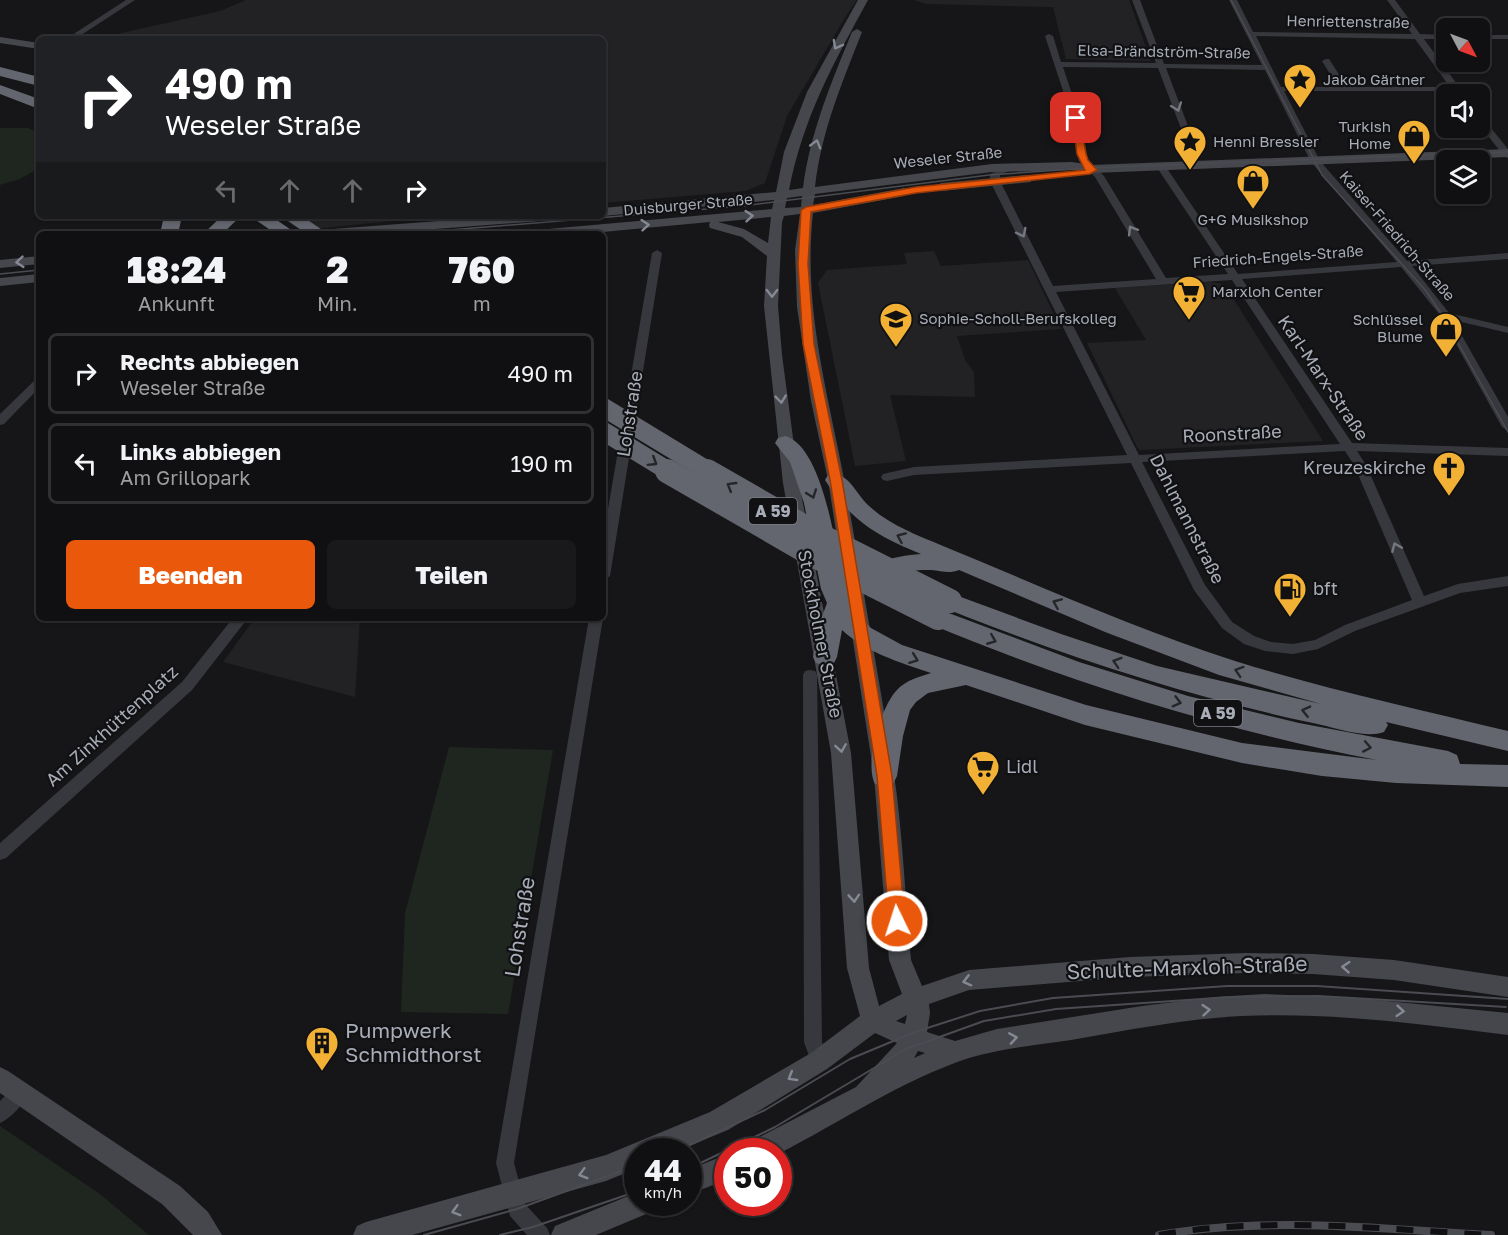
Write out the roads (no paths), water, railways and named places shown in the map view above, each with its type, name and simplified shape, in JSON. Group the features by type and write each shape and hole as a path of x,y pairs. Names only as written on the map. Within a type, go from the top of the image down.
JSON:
{"highway":[{"path":"0,66 36,73"},
{"path":"0,71 36,81"},
{"path":"0,82 36,93"},
{"path":"0,89 36,103"},
{"path":"215,231 229,219"},
{"path":"264,219 283,231"},
{"path":"295,219 314,231"},
{"name":"A 59","path":"606,409 801,527 863,560 944,610 1078,672 1238,719 1394,752 1508,771"},
{"name":"A 59","path":"606,433 783,541 887,595 1019,628 1157,675 1316,714 1508,746"},
{"path":"785,443 800,460 815,503 833,589 846,596"},
{"path":"836,480 856,509 876,524 1114,626 1228,668 1327,697 1508,741"},
{"path":"818,666 846,596 879,570 909,563 946,564 994,576"},
{"path":"846,596 846,619 862,634 893,651 1085,715 1242,753 1322,765 1375,770 1508,776"},
{"path":"884,776 892,726 898,705 906,694 923,683 966,677"}],"main road":[{"name":"Stockholmer Straße","path":"863,0 813,92 790,152 779,205 773,254 771,306 785,443 818,666 846,789 858,968 864,997 874,1020"},
{"path":"846,596 836,480 819,401 804,307 802,250 813,154 831,94 854,38 875,0"},
{"path":"0,40 36,46"},
{"name":"Weseler Straße","path":"807,201 983,169 1072,166 1092,170 1507,154"},
{"name":"Weseler Straße","path":"807,201 1085,173 1092,170"},
{"name":"Duisburger Straße","path":"576,231 693,222 807,201"},
{"name":"Duisburger Straße","path":"606,212 779,205 807,201"},
{"path":"363,231 521,219"},
{"path":"693,222 740,230 760,242 773,254"},
{"path":"0,264 36,260"},
{"path":"0,282 36,278"},
{"path":"862,634 884,776 900,960 906,980 917,998 914,1035 890,1071 865,1093"},
{"name":"Schulte-Marxloh-Straße","path":"678,1138 719,1121 819,1061 874,1020 917,998 969,980 1130,967 1246,963 1313,964 1394,970 1508,987"},
{"path":"786,1138 865,1093 956,1052 989,1042 1147,1016 1263,1005 1398,1011 1508,1024"},
{"path":"874,1020 956,1052"},
{"path":"10,1086 171,1194 199,1221 209,1235"},
{"path":"366,1235 606,1168 624,1161"},
{"path":"564,1235 624,1210"}],"street":[{"path":"75,36 131,0"},
{"path":"1136,0 1195,155 1193,162 1189,165"},
{"name":"Kaiser-Friedrich-Straße","path":"1233,0 1315,160 1445,315 1508,427"},
{"path":"1391,0 1452,84"},
{"name":"Henriettenstraße","path":"1251,34 1436,37"},
{"path":"1049,36 1076,118 1084,161 1099,176 1162,280"},
{"path":"1490,37 1508,37"},
{"path":"1326,61 1344,89"},
{"name":"Elsa-Brändström-Straße","path":"1059,64 1268,68"},
{"path":"1278,89 1436,91"},
{"path":"1490,133 1507,154"},
{"name":"Karl-Marx-Straße","path":"1161,166 1360,465 1419,601"},
{"path":"995,181 995,174 1011,168"},
{"path":"980,183 989,175 983,169"},
{"name":"Dahlmannstraße","path":"995,181 1199,587 1227,625 1249,640 1270,647 1293,649 1318,644 1350,628 1419,601 1458,589 1508,581"},
{"name":"Lohstraße","path":"606,558 657,253"},
{"name":"Friedrich-Engels-Straße","path":"1051,289 1508,256"},
{"path":"1445,315 1508,330"},
{"path":"0,421 36,385"},
{"name":"Roonstraße","path":"887,477 914,471 1347,447 1508,452"},
{"name":"Am Zinkhüttenplatz","path":"0,854 188,686 239,621"},
{"name":"Lohstraße","path":"540,1235 517,1209 505,1163 595,621"},
{"name":"Stockholmer Straße","path":"818,666 813,1042 819,1061"},
{"path":"0,1114 10,1086"}],"tram line":[{"path":"1231,0 1314,159"},
{"path":"1314,159 1508,152"},
{"path":"606,217 743,206 989,175 1089,168 1314,159"},
{"path":"1314,159 1322,175 1426,291 1443,316 1508,432"},
{"path":"438,231 584,219"},
{"path":"0,274 36,270"},
{"path":"702,1139 765,1110 850,1059 915,1032 980,1011 1053,998 1227,986 1317,986 1508,999"},
{"path":"702,1162 775,1127 906,1049 984,1021 1056,1009 1231,997 1318,996 1506,1007"},
{"path":"424,1235 517,1209 624,1170"},
{"path":"500,1235 533,1227 624,1196"}],"railway":[{"path":"1159,1235 1200,1229 1283,1225 1366,1227 1491,1235"}],"place":[{"name":"Jakob Gärtner","path":"1300,109"},
{"name":"Turkish Home","path":"1414,165"},
{"name":"Henni Bressler","path":"1190,171"},
{"name":"G+G Musikshop","path":"1253,210"},
{"name":"Marxloh Center","path":"1189,321"},
{"name":"Sophie-Scholl-Berufskolleg","path":"896,348"},
{"name":"Schlüssel Blume","path":"1446,358"},
{"name":"Kreuzeskirche","path":"1449,497"},
{"name":"bft","path":"1290,618"},
{"name":"Lidl","path":"983,796"},
{"name":"Pumpwerk Schmidthorst","path":"322,1072"}]}
